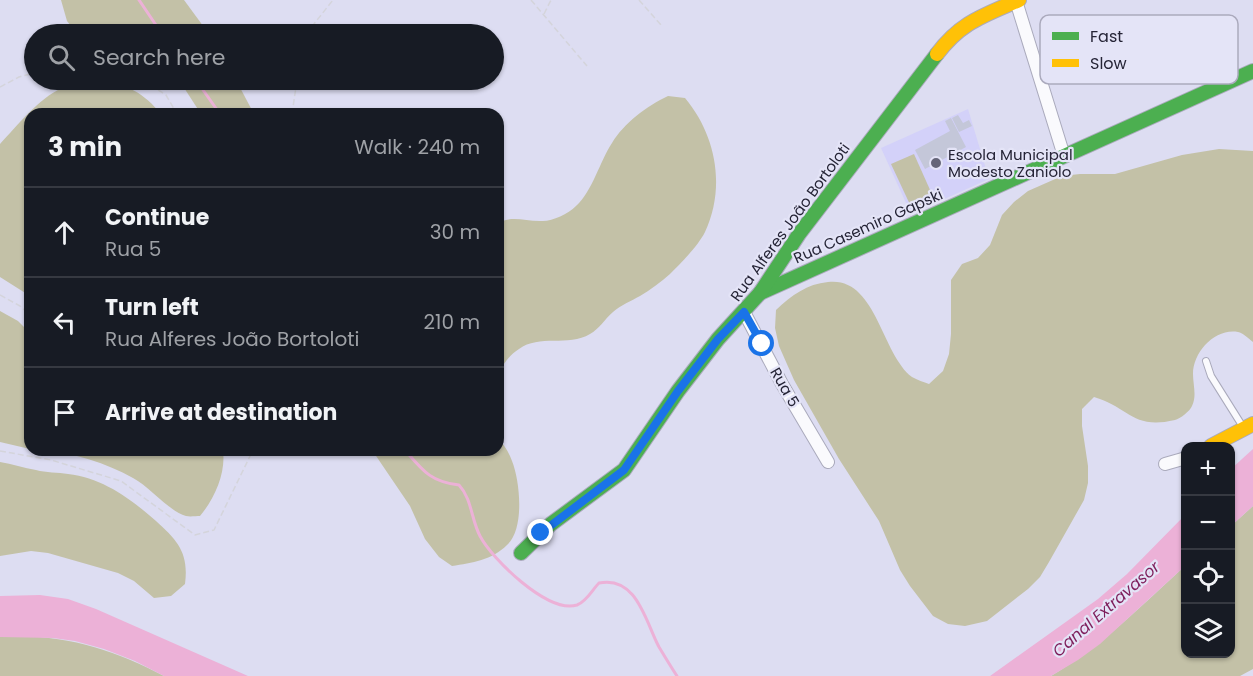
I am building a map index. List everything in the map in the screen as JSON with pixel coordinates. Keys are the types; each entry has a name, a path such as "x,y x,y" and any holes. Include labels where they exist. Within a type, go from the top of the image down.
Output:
{"street":[{"path":"1017,0 1040,76"},
{"name":"Rua Alferes João Bortoloti","path":"521,553 551,524 624,470 684,382 759,293 799,234 950,37 966,24 1017,0"},
{"name":"Rua Casemiro Gapski","path":"1238,78 1253,71"},
{"path":"1042,84 1064,156"},
{"name":"Rua Casemiro Gapski","path":"759,293 1224,84"},
{"name":"Rua 5","path":"744,312 828,462"},
{"path":"1220,442 1249,427"},
{"path":"1165,464 1181,459"}],"lane":[{"path":"1206,361 1216,385 1249,427"}],"path":[{"path":"314,24 333,0"},
{"path":"531,0 587,66"},
{"path":"544,15 551,0"},
{"path":"639,0 661,25"},
{"path":"0,87 24,76"},
{"path":"157,90 166,96 173,108"},
{"path":"293,108 296,90"},
{"path":"0,295 24,310"},
{"path":"0,451 24,455"},
{"path":"28,456 51,460 121,480 195,535 214,530 250,456"}],"shaded area":[{"path":"61,0 184,0 202,24 69,24"},
{"path":"58,90 134,90 155,108 35,108"},
{"path":"185,90 241,90 251,108 197,108"},
{"path":"668,96 685,98 704,128 714,162 716,180 715,197 705,232 670,274 648,291 616,310 593,332 572,340 535,342 512,354 504,364 504,221 514,219 547,221 573,209 587,193 617,136 629,122"},
{"name":"Escola Municipal Modesto Zaniolo","path":"968,109 989,179 911,214 881,148"},
{"path":"24,118 24,292 0,277 0,144"},
{"path":"1219,149 1253,151 1253,342 1240,333 1229,332 1207,343 1194,366 1195,394 1192,406 1177,419 1161,422 1140,420 1094,397 1082,409 1088,466 1088,483 1084,500 1040,577 987,621 965,626 948,624 933,616 900,570 879,521 839,459 794,380 779,346 775,328 776,310 794,295 813,285 828,282 844,283 857,291 867,303 901,366 912,377 929,384 943,371 949,354 951,280 962,264 978,258 990,245 1002,215 1014,202 1028,191 1062,176 1115,174 1182,155"},
{"path":"914,154 935,201 913,211 891,164"},
{"path":"0,311 24,327 24,448 0,442"},
{"path":"504,445 506,448 517,480 519,517 513,538 495,554 474,562 452,566 439,557 425,539 410,506 376,456 504,456"},
{"path":"78,456 223,456 223,467 218,485 200,516 180,514 140,482 101,463"},
{"path":"0,462 40,471 81,476 116,491 156,521 176,542 185,564 185,584 171,596 154,598 134,581 118,573 48,553 31,551 0,556"},
{"path":"1253,506 1253,669 1240,676 1051,676 1087,652 1181,570 1181,658 1235,658 1235,522"},
{"path":"0,637 43,637 85,644 145,666 164,676 0,676"}],"water":[{"path":"1253,449 1253,506 1235,522 1235,496 1235,465"},
{"name":"Canal Extravasor","path":"1181,519 1181,570 1100,644 1051,676 990,676 1098,599 1127,574"},
{"path":"40,595 68,599 96,609 248,676 164,676 135,661 75,641 53,638 0,637 0,596"}],"building":[{"path":"958,115 963,123 969,120 972,126 959,132 952,118"},
{"path":"951,118 966,147 925,169 915,150 950,131 945,121"}],"waterway":[{"path":"139,0 155,24"},
{"path":"203,90 216,108"},
{"path":"410,456 434,478 459,485 466,496 477,530 486,546 508,570 537,593 565,606 581,603 599,583 612,582 623,586 638,603 659,647 677,676"}],"traffic: fast":[{"path":"521,553 551,524 624,470 678,391 718,339 760,293 799,234 937,54"},
{"path":"1238,78 1253,71"},
{"path":"760,293 1224,84"}],"traffic: slow":[{"path":"937,54 955,34 973,21 1019,0"},
{"path":"1219,442 1253,424"}],"place":[{"name":"Escola Municipal Modesto Zaniolo","path":"936,163"}],"route":[{"path":"541,533 624,470 678,391 718,339 744,312 762,344"}]}
